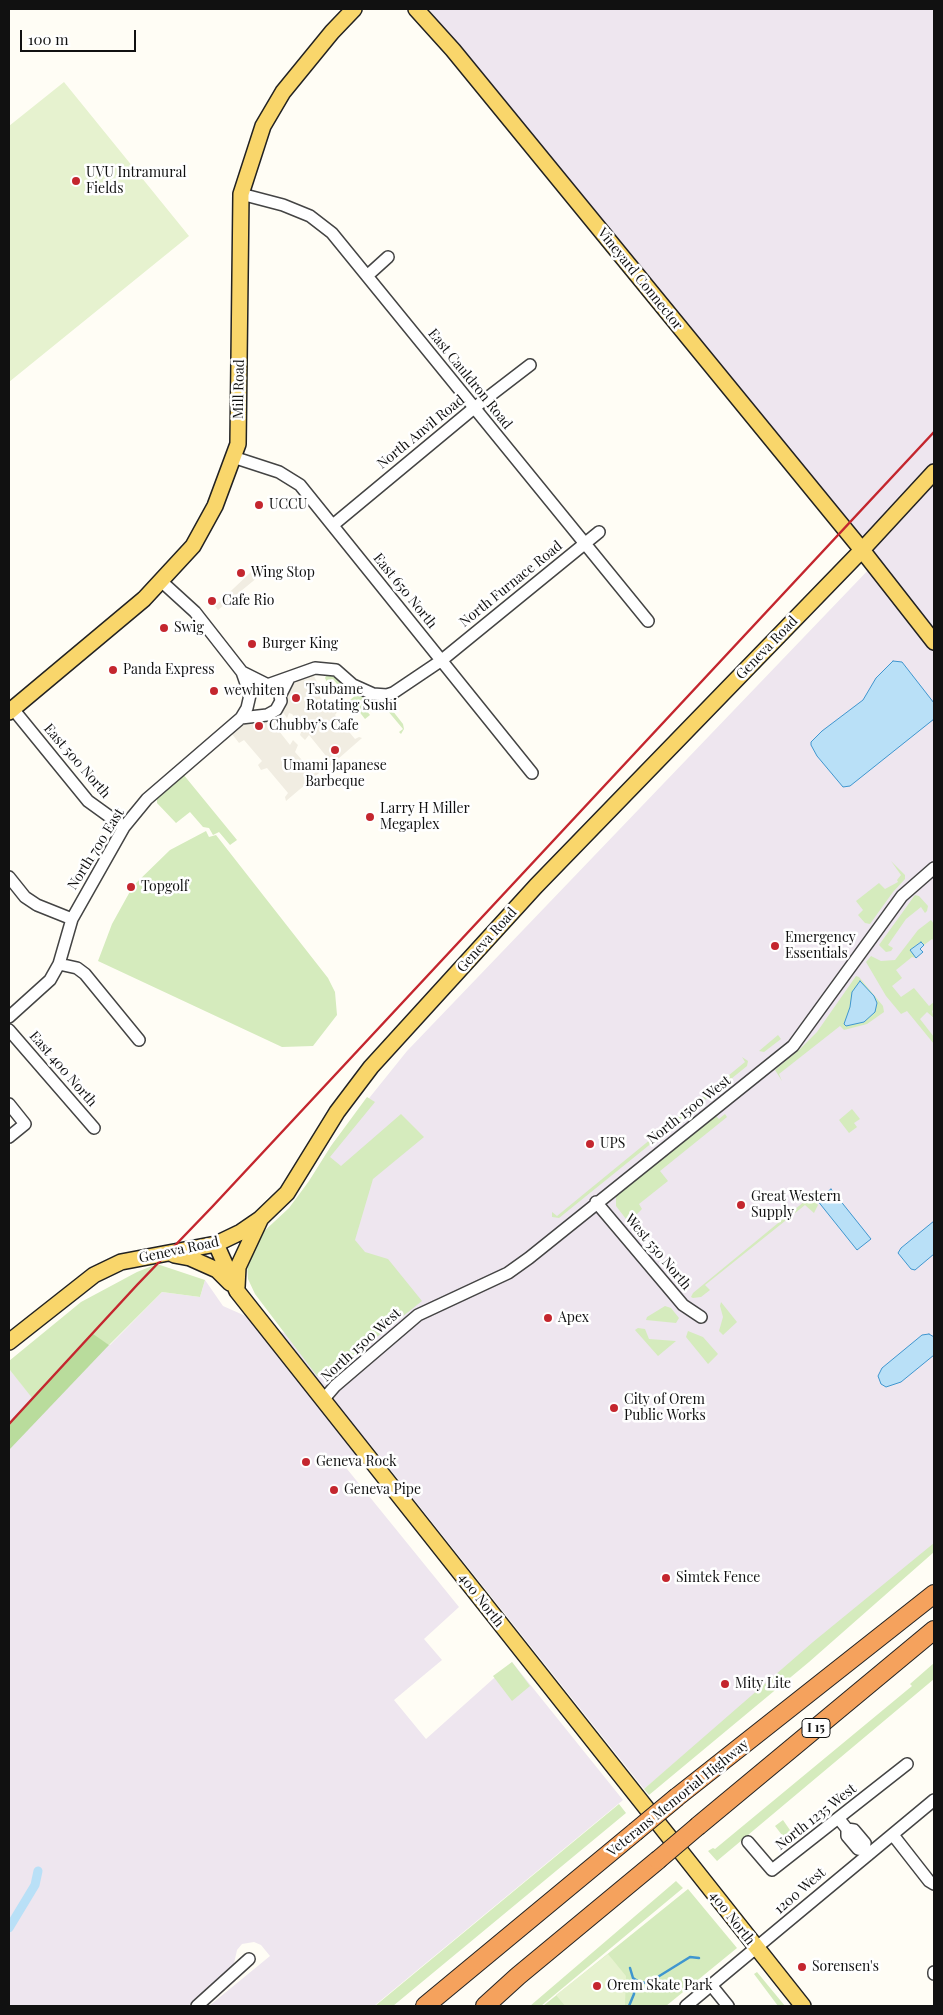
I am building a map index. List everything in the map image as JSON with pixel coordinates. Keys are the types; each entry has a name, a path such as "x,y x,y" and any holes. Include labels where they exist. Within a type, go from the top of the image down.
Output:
{"highway":[{"name":"Veterans Memorial Highway","path":"425,2006 677,1797 930,1596"},
{"name":"I 15","path":"485,2006 518,1976 934,1630"}],"main road":[{"name":"Mill Road","path":"11,711 144,599 193,546 215,506 238,444 241,194 263,126 283,92 332,32 354,9"},
{"name":"Vineyard Connector","path":"416,9 459,58 862,550 934,642"},
{"name":"Geneva Road","path":"9,1342 94,1274 122,1262 216,1244 241,1232 260,1219 287,1193 338,1112 371,1067 536,886 862,550 934,472"},
{"path":"237,1291 238,1267 260,1219"},
{"name":"400 North","path":"216,1244 237,1291 803,2006"},
{"path":"168,1254 190,1258 217,1270 237,1291"}],"street":[{"name":"East Cauldron Road","path":"241,194 282,205 310,216 332,233 648,621"},
{"path":"367,276 388,257"},
{"name":"North Anvil Road","path":"333,524 474,408 530,365"},
{"name":"East 650 North","path":"233,457 279,472 300,485 532,773"},
{"name":"North Furnace Road","path":"442,660 599,532"},
{"path":"161,581 195,612 242,672 251,705 257,712 266,715"},
{"path":"241,718 255,687 289,678 315,668 336,670 359,689 373,694 387,695 402,688 442,660"},
{"path":"241,718 266,715 276,710 281,701 278,691 242,672"},
{"path":"280,696 289,678"},
{"name":"East 500 North","path":"11,711 88,801 124,827"},
{"name":"North 700 East","path":"9,1017 50,980 60,964 72,919 124,827 147,799 241,718"},
{"name":"North 1500 West","path":"323,1400 335,1386 418,1315 508,1273 529,1258 596,1202 794,1046 902,896 934,868"},
{"path":"9,877 25,897 37,905 72,919"},
{"path":"60,964 77,968 85,974 139,1040"},
{"name":"East 400 North","path":"9,1030 94,1128"},
{"path":"9,1104 25,1124 9,1137"},
{"name":"West 550 North","path":"596,1202 683,1305 701,1317"},
{"name":"North 1235 West","path":"748,1842 772,1870 839,1819 906,1764"},
{"name":"1200 West","path":"686,2006 756,1949 866,1852 893,1835 934,1800"},
{"path":"839,1819 846,1829 854,1830 864,1844 866,1852"},
{"path":"893,1835 929,1882 934,1884"},
{"path":"197,2006 249,1959"},
{"path":"711,1985 728,2006"}],"shaded area":[{"path":"429,9 934,9 934,1549 644,1789 370,1444 343,1464 459,1607 424,1639 442,1660 394,1700 426,1739 512,1662 623,1800 374,2006 209,2006 270,1956 261,1945 254,1942 242,1944 237,1950 233,1968 188,2006 9,2006 9,1369 33,1398 93,1334 110,1345 162,1292 200,1297 205,1280 223,1306 309,1344 298,1199 333,1143 407,1051 873,565"},
{"path":"252,571 258,577 218,610 215,606"},
{"path":"313,674 319,686 315,690 330,710 336,706 339,710 335,715 355,739 362,738 330,766 325,764 326,756 309,735 305,740 300,735 303,727 292,714 289,713 287,718 282,711 291,686 301,678"},
{"path":"273,718 277,720 275,726 290,745 293,740 298,745 295,752 314,774 317,769 319,773 286,801 285,797 288,793 267,768 261,770 258,765 262,761 244,740 239,743 232,734 245,723"}],"green space":[{"name":"UVU Intramural Fields","path":"64,82 189,236 9,382 9,126"},
{"path":"327,674 337,677 352,691 346,695 333,679 327,682 325,678"},
{"path":"357,694 366,698 385,701 403,724 404,729 401,734 399,732 403,729 382,704 377,708 372,702 366,707 370,715 365,719 350,700"},
{"path":"183,774 237,840 230,845 219,832 213,835 209,828 203,827 190,812 176,823 157,803 157,799"},
{"name":"Topgolf","path":"206,831 209,837 216,835 328,978 335,992 337,1015 313,1046 282,1047 98,961 112,924 133,886 170,850"},
{"path":"891,861 905,875 905,879 870,924 865,923 858,915 863,910 856,901 879,883 885,889 898,882 897,880 901,875"},
{"path":"915,895 919,896 928,906 927,911 925,913 921,907 906,919 888,945 893,948 891,951 886,952 879,945"},
{"path":"931,920 934,924 934,941 932,939 924,945 920,942 910,950 916,958 912,957 896,970 902,978 892,986 901,997 914,988 929,1006 934,1002 934,1009 932,1011 934,1018 927,1012 920,1019 934,1037 934,1044 907,1011 901,1014 886,996 866,962 871,956 881,961 895,960 918,930"},
{"path":"856,976 859,977 883,1006 884,1012 867,1024 844,1030 840,1026 779,1074 782,1081 775,1070 817,1032"},
{"path":"778,1035 781,1039 764,1052 759,1051"},
{"path":"742,1057 748,1061 747,1066 559,1218 552,1217 552,1212 557,1216 745,1062"},
{"path":"367,1097 375,1102 330,1157 341,1166 401,1114 424,1137 373,1179 355,1240 365,1252 388,1259 422,1301 328,1376 321,1377 317,1376 255,1294 248,1279 247,1264 260,1235 289,1208"},
{"path":"852,1109 860,1119 854,1123 857,1127 849,1133 839,1120"},
{"path":"725,1114 727,1117 660,1171 668,1181 639,1204 642,1209 636,1215 632,1213 626,1219 616,1206 616,1196 716,1116 719,1119"},
{"path":"811,1196 818,1205 814,1213 805,1205 705,1285 710,1290 701,1297 691,1297 693,1293"},
{"path":"157,1264 205,1280 200,1297 162,1292 109,1345 92,1335 33,1399 9,1369 9,1361 81,1302 137,1272"},
{"path":"721,1302 737,1322 723,1335 719,1331 723,1317 720,1306"},
{"path":"665,1306 671,1308 679,1318 676,1323 646,1320 647,1317"},
{"path":"638,1328 645,1329 649,1339 676,1341 658,1356 635,1330"},
{"path":"688,1331 703,1337 718,1354 708,1364 686,1337"},
{"path":"93,1334 109,1345 9,1450 9,1424"},
{"path":"934,1543 934,1552 809,1662 649,1795 644,1789 813,1642"},
{"path":"512,1662 530,1686 512,1701 493,1676"},
{"path":"934,1663 934,1679 717,1861 708,1851 713,1848 715,1849 912,1686 910,1684"},
{"path":"619,1804 626,1813 393,2006 375,2006"},
{"path":"783,1820 792,1833 785,1839 775,1826"},
{"path":"676,1881 683,1888 541,2006 530,2006"},
{"path":"688,1889 737,1948 666,2006 543,2006"},
{"name":"Orem Skate Park","path":"608,1954 626,1976 625,2005 565,2006 556,1995"},
{"path":"757,1972 785,2006 778,2006 754,1974"}],"water":[{"path":"893,661 902,662 934,703 934,719 850,786 843,787 817,756 811,742 822,731 863,700 876,678"},
{"path":"921,942 924,945 920,949 923,952 916,958 910,950"},
{"path":"860,981 874,996 877,1003 875,1012 864,1022 846,1026 844,1024 850,1007 852,992"},
{"path":"831,1189 871,1239 857,1250 817,1200"},
{"path":"934,1221 934,1254 915,1270 911,1269 898,1253 901,1248"},
{"path":"929,1334 934,1337 934,1355 901,1382 886,1387 881,1384 878,1376 882,1368 922,1335"}],"waterway":[{"path":"9,1928 35,1885 38,1871"},
{"path":"630,1968 633,1978 639,1982 648,1983 690,1957 699,1958"},
{"path":"629,2006 634,1994 634,1979"}],"railway":[{"path":"9,1424 934,432"}],"place":[{"name":"UVU Intramural Fields","path":"76,181"},
{"name":"UCCU","path":"259,505"},
{"name":"Wing Stop","path":"241,573"},
{"name":"Cafe Rio","path":"212,601"},
{"name":"Swig","path":"164,628"},
{"name":"Burger King","path":"252,644"},
{"name":"Panda Express","path":"113,670"},
{"name":"wewhiten","path":"214,691"},
{"name":"Tsubame Rotating Sushi","path":"296,698"},
{"name":"Chubby’s Cafe","path":"259,726"},
{"name":"Umami Japanese Barbeque","path":"335,750"},
{"name":"Larry H Miller Megaplex","path":"370,817"},
{"name":"Topgolf","path":"131,887"},
{"name":"Emergency Essentials","path":"775,946"},
{"name":"UPS","path":"590,1144"},
{"name":"Great Western Supply","path":"741,1205"},
{"name":"Apex","path":"548,1318"},
{"name":"City of Orem Public Works","path":"614,1408"},
{"name":"Geneva Rock","path":"306,1462"},
{"name":"Geneva Pipe","path":"334,1490"},
{"name":"Simtek Fence","path":"666,1578"},
{"name":"Mity Lite","path":"725,1684"},
{"name":"Sorensen's","path":"802,1967"},
{"name":"Orem Skate Park","path":"597,1986"}]}
